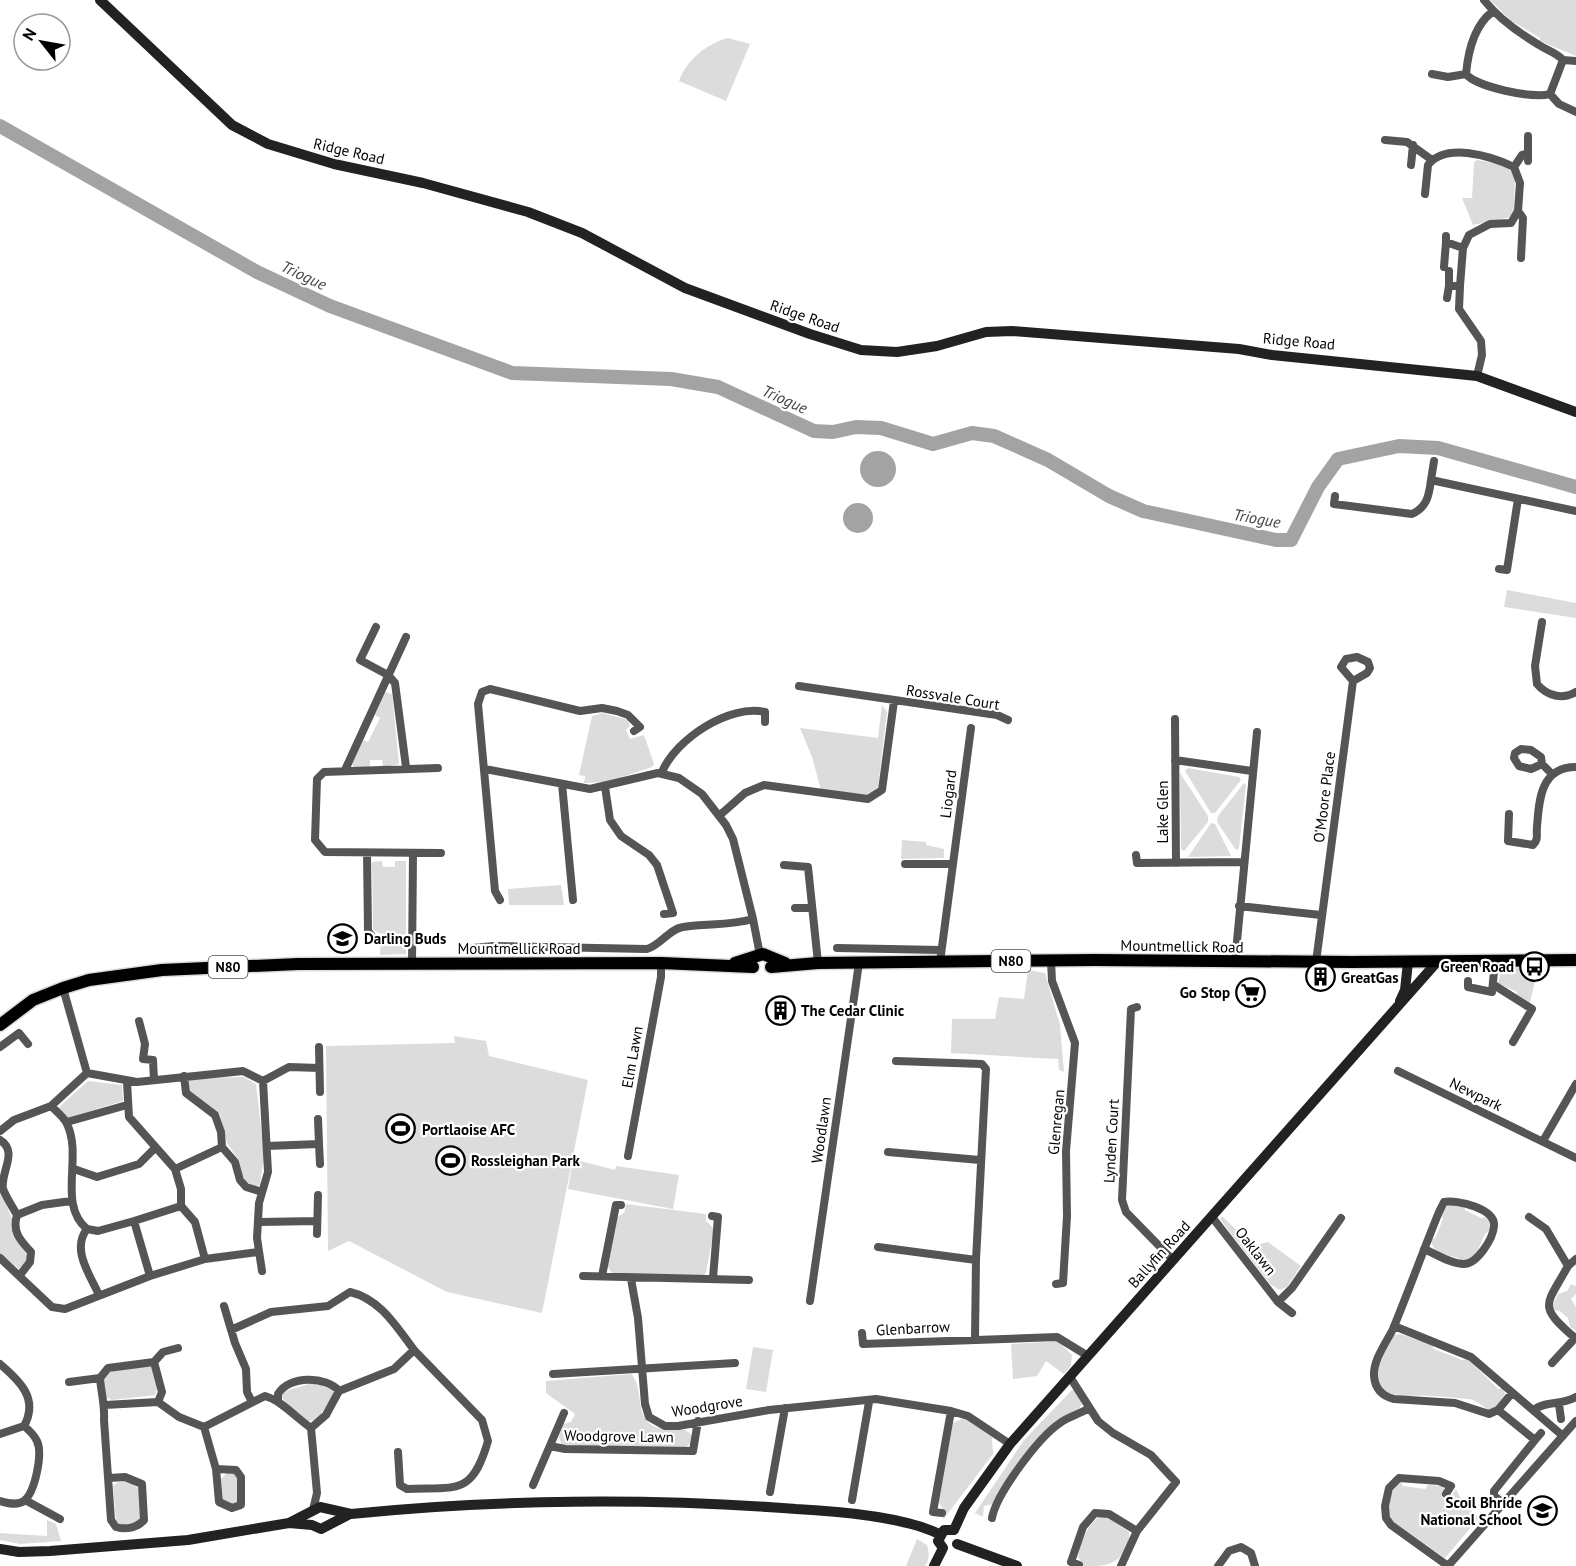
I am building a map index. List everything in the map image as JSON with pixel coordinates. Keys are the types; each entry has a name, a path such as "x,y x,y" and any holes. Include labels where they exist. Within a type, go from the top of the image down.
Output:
{"main road":[{"name":"Mountmellick Road","path":"0,1025 33,1000 63,987 89,980 162,970 298,964 728,964 761,961 787,964 859,963 941,956 1051,961 1576,960"}],"street":[{"name":"Ridge Road","path":"100,0 220,115 246,135 302,156 423,183 528,212 582,233 685,288 810,334 861,350 897,352 919,349 986,332 1012,331 1239,349 1272,355 1478,376 1576,412"},
{"path":"1484,0 1492,12 1563,60 1576,61"},
{"path":"1466,74 1474,36 1481,22 1492,12"},
{"path":"1550,94 1563,60"},
{"path":"1432,74 1448,77 1466,74 1476,82 1528,96 1550,94"},
{"path":"1550,94 1559,104 1576,112"},
{"path":"1514,167 1522,155 1528,157 1527,136"},
{"path":"1385,140 1407,142 1432,159"},
{"path":"1411,165 1413,145"},
{"path":"1424,194 1428,165 1432,159 1447,152 1467,154 1514,167"},
{"path":"1478,376 1482,355 1481,341 1459,309 1463,248 1469,235 1478,228 1511,223 1518,211 1520,183 1514,167"},
{"path":"1518,211 1522,218 1521,258"},
{"path":"1447,298 1449,286 1446,269 1446,239 1463,248"},
{"path":"1449,286 1460,286"},
{"path":"1335,496 1334,504 1412,514 1423,509 1430,494 1434,461"},
{"path":"1431,480 1576,511"},
{"path":"1498,569 1506,570 1518,498"},
{"path":"1542,622 1535,666 1537,684 1551,694 1567,696 1576,693"},
{"path":"376,627 360,660 388,675 395,683 406,767"},
{"path":"345,770 406,637"},
{"name":"O'Moore Place","path":"1316,962 1353,681"},
{"name":"Rossvale Court","path":"799,686 997,715 1008,720"},
{"path":"500,900 495,891 479,697 486,690 580,711 602,708 618,711 638,722 640,728 634,731"},
{"name":"Rossvale Court","path":"720,815 745,793 764,785 868,799 877,796 882,790 894,701"},
{"path":"662,772 670,758 688,740 704,728 736,712 753,709 765,712 765,722"},
{"name":"Lake Glen","path":"1175,719 1176,863"},
{"name":"Liogard","path":"941,956 970,728"},
{"path":"1235,962 1257,732"},
{"name":"Lake Glen","path":"1175,760 1252,771"},
{"path":"1542,764 1551,773"},
{"path":"438,768 406,767 324,772 319,775 315,840 325,852 441,853"},
{"path":"1509,814 1508,841 1524,845 1535,844 1544,786 1551,773 1560,768 1576,767"},
{"path":"485,769 591,789 662,772 679,778 702,794 720,815 733,839 761,961"},
{"path":"562,784 573,900"},
{"path":"604,787 610,820 621,836 649,855 660,872 674,912 664,914"},
{"path":"367,853 368,931 374,939 385,939"},
{"path":"412,963 413,853"},
{"name":"Lake Glen","path":"1136,855 1137,863 1243,862"},
{"path":"905,864 953,864"},
{"path":"784,865 808,867 818,963"},
{"path":"1239,906 1321,915"},
{"path":"795,908 812,908"},
{"path":"473,948 494,946 647,949 681,927 719,926 753,919"},
{"path":"837,948 941,956"},
{"name":"Glenregan","path":"1051,961 1052,981 1075,1043 1065,1172 1068,1216 1063,1283 1056,1284"},
{"path":"1468,981 1468,987 1492,992 1495,961"},
{"name":"Ballyfin Road","path":"1398,1006 1405,990 1408,962"},
{"name":"Ballyfin Road","path":"954,1530 964,1508 1010,1444 1437,962"},
{"name":"Elm Lawn","path":"628,1156 661,977 661,963"},
{"name":"Woodlawn","path":"810,1301 859,963"},
{"path":"1494,986 1532,1009 1513,1042"},
{"path":"63,987 87,1073"},
{"name":"Lynden Court","path":"1137,1007 1131,1009 1122,1200 1126,1212 1173,1260"},
{"path":"139,1021 145,1044 143,1059 153,1060 154,1080"},
{"path":"0,1047 19,1033 28,1044"},
{"path":"319,1047 320,1092"},
{"path":"895,1062 982,1064 986,1070 980,1160 975,1338"},
{"path":"263,1081 289,1067 319,1068"},
{"path":"87,1073 128,1082 243,1071 263,1081"},
{"name":"Newpark","path":"1398,1071 1576,1158"},
{"path":"0,1131 14,1120 51,1106 87,1073"},
{"path":"184,1076 186,1093 215,1115 221,1132 222,1147 235,1162 240,1180 246,1187 262,1192"},
{"path":"262,1271 258,1252 259,1203 268,1172 263,1081"},
{"path":"128,1082 129,1117 175,1169 181,1189 181,1206 195,1222 205,1259"},
{"path":"1543,1141 1576,1084"},
{"path":"67,1122 127,1105"},
{"path":"51,1106 67,1122 72,1141 74,1169 71,1201 81,1224 87,1229 98,1231 181,1206"},
{"path":"318,1119 320,1164"},
{"path":"0,1140 8,1147 9,1156 2,1187 16,1215 14,1225 17,1236 31,1252 30,1263 20,1275"},
{"path":"267,1146 319,1144"},
{"path":"175,1169 222,1147"},
{"path":"74,1169 97,1177 139,1164 155,1148"},
{"path":"888,1151 980,1160"},
{"path":"317,1234 318,1195"},
{"path":"16,1215 42,1205 71,1201"},
{"path":"1424,1249 1461,1264 1473,1262 1479,1258 1493,1230 1494,1222 1488,1214 1463,1201 1444,1202 1424,1249 1394,1326 1375,1369 1375,1382 1381,1393 1394,1399 1460,1404 1486,1414 1498,1410 1512,1393"},
{"path":"603,1276 616,1205 621,1205"},
{"path":"712,1216 718,1217 713,1278"},
{"name":"Oaklawn","path":"1212,1217 1278,1302 1292,1313"},
{"path":"1529,1217 1546,1228 1568,1266"},
{"name":"Oaklawn","path":"1278,1302 1292,1288 1340,1218"},
{"path":"134,1221 150,1276"},
{"path":"260,1222 317,1221"},
{"path":"87,1229 80,1244 81,1253 99,1295"},
{"path":"878,1246 976,1260"},
{"path":"0,1258 52,1307 58,1309 74,1307 150,1276 205,1259 258,1252"},
{"path":"1552,1363 1576,1337 1555,1320 1548,1310 1550,1298 1568,1266 1576,1259"},
{"path":"583,1276 631,1279 749,1280"},
{"name":"Woodgrove","path":"631,1279 638,1318 641,1368 649,1417 665,1426 785,1408 876,1400 951,1411 968,1416 1010,1444"},
{"path":"231,1330 271,1312 328,1306 350,1292 365,1298 385,1312 414,1350 482,1420 488,1440 470,1479 459,1487 407,1488 400,1485 398,1452"},
{"path":"224,1306 246,1369 247,1392 252,1402"},
{"path":"1394,1326 1471,1357 1563,1436"},
{"name":"Glenbarrow","path":"862,1333 862,1344 975,1338 1057,1337 1088,1356"},
{"path":"109,1478 126,1477 141,1484 144,1520 141,1524 133,1528 116,1527 111,1520 105,1405 100,1394 100,1378 108,1368 154,1362 163,1352 178,1348"},
{"path":"311,1428 326,1414 339,1391 394,1369 414,1350"},
{"path":"154,1362 162,1392 159,1402"},
{"path":"553,1374 735,1363"},
{"path":"0,1364 16,1378 28,1397 31,1406 24,1426"},
{"path":"1070,1377 1089,1408 1105,1428 1151,1455 1176,1482 1137,1532 1121,1566"},
{"path":"69,1382 100,1378"},
{"path":"278,1400 278,1394 286,1386 310,1380 328,1382 339,1391"},
{"path":"105,1405 159,1402 189,1423 204,1427 265,1396 278,1400 289,1412 311,1428 316,1493 322,1513 321,1529 312,1525 289,1523"},
{"path":"1533,1410 1548,1402 1559,1404 1576,1397"},
{"path":"852,1500 869,1402"},
{"path":"1559,1404 1561,1419"},
{"path":"770,1492 785,1408"},
{"path":"991,1513 1018,1472 1046,1436 1060,1423 1089,1408"},
{"path":"1498,1410 1534,1440"},
{"path":"942,1513 933,1512 951,1411"},
{"name":"Woodgrove Lawn","path":"533,1485 564,1413"},
{"name":"Woodgrove Lawn","path":"550,1446 564,1449 693,1451 698,1421"},
{"path":"1446,1494 1451,1486 1439,1481 1399,1478 1389,1488 1384,1513 1391,1525 1448,1566 1576,1421"},
{"path":"0,1434 24,1426"},
{"path":"24,1426 37,1441 40,1453 32,1485 25,1500"},
{"path":"204,1427 216,1469 219,1502 232,1508 241,1505 241,1477 236,1470 216,1469"},
{"path":"1502,1503 1494,1496 1494,1491 1541,1433"},
{"path":"0,1501 11,1504 25,1500 60,1519"},
{"path":"0,1549 50,1551 176,1541 289,1523 322,1513 351,1514 556,1502 762,1506 843,1512 922,1528 939,1534"},
{"path":"312,1525 322,1513"},
{"path":"1079,1565 1071,1562 1083,1527 1095,1513 1109,1514 1137,1532"},
{"path":"944,1530 954,1530 958,1535 957,1544 951,1549 943,1548 938,1540 939,1534 944,1530"},
{"path":"957,1544 1017,1566"},
{"path":"1218,1566 1229,1551 1241,1547 1251,1553 1255,1566"},
{"path":"934,1566 943,1548"}],"shaded area":[{"path":"1490,0 1576,0 1576,56 1540,41 1540,38 1510,20"},
{"path":"728,38 750,44 726,101 679,81 692,59 706,48"},
{"path":"1477,160 1502,164 1515,174 1514,211 1511,217 1473,225 1462,198 1472,198 1474,162"},
{"path":"878,451 891,456 896,469 891,482 878,487 865,482 860,469 865,456"},
{"path":"858,503 868,508 873,518 868,528 858,533 848,528 843,518 848,508"},
{"path":"1507,590 1576,603 1576,618 1504,607"},
{"path":"385,692 392,694 399,764 383,767 382,760 370,760 370,767 354,767 352,764 363,740 368,742 380,718 375,715"},
{"path":"882,705 887,712 878,787 867,796 821,790 812,757 800,728 878,738"},
{"path":"603,713 628,720 630,726 626,730 630,739 644,735 654,764 652,767 607,782 584,783 585,776 579,775 592,716"},
{"path":"1188,768 1239,777 1241,780 1215,813 1211,813 1185,771"},
{"path":"1180,773 1208,816 1208,822 1184,851 1181,849"},
{"path":"1244,783 1246,785 1239,848 1236,850 1217,822 1218,816"},
{"path":"1211,823 1215,824 1231,856 1188,857"},
{"path":"902,840 926,842 926,845 944,849 944,858 901,859"},
{"path":"382,861 383,867 395,867 395,861 406,861 406,954 380,955 381,934 373,930 372,862"},
{"path":"561,885 564,905 509,905 508,889"},
{"path":"1539,966 1529,1006 1516,998 1517,992 1498,983 1502,969"},
{"path":"1028,970 1045,973 1060,1025 1064,1072 1059,1070 1058,1059 951,1053 952,1019 995,1019 999,997 1024,999"},
{"name":"Rossleighan Park","path":"454,1036 486,1041 489,1056 588,1080 542,1313 447,1292 349,1241 328,1251 326,1046 455,1043"},
{"path":"244,1077 256,1084 264,1154 260,1185 252,1187 246,1184 238,1159 227,1143 220,1114 189,1093 187,1082 191,1078"},
{"path":"88,1081 122,1085 123,1101 68,1118 59,1107"},
{"path":"573,1159 615,1170 616,1166 679,1175 673,1209 568,1189"},
{"path":"0,1189 28,1259 19,1269 0,1254"},
{"path":"626,1204 706,1214 706,1221 714,1229 706,1273 703,1275 613,1275 607,1266 616,1218 624,1213"},
{"path":"1453,1204 1464,1206 1465,1210 1481,1218 1487,1217 1490,1221 1489,1231 1485,1234 1474,1258 1460,1261 1458,1258 1436,1252 1430,1240 1435,1238 1443,1219 1441,1214 1444,1208"},
{"path":"1222,1216 1253,1246 1268,1242 1301,1266 1287,1287 1280,1290 1270,1284 1220,1219"},
{"path":"1571,1284 1576,1286 1576,1294 1571,1299 1576,1307 1576,1331 1570,1327 1568,1318 1560,1311 1553,1310 1558,1294 1567,1291"},
{"path":"1400,1334 1432,1345 1434,1349 1462,1360 1468,1359 1498,1389 1503,1388 1505,1394 1496,1407 1488,1410 1470,1399 1407,1397 1385,1392 1378,1378 1379,1364 1394,1335"},
{"path":"1058,1341 1072,1355 1071,1366 1064,1374 1046,1361 1037,1376 1013,1379 1011,1344"},
{"path":"753,1347 773,1350 766,1392 746,1389"},
{"path":"145,1365 152,1367 157,1389 155,1395 112,1400 106,1397 104,1379 109,1372"},
{"path":"631,1374 637,1386 642,1412 649,1423 660,1428 682,1429 692,1436 692,1442 686,1447 562,1446 559,1437 563,1424 571,1422 575,1414 546,1393 546,1381"},
{"path":"309,1384 321,1385 333,1390 334,1394 318,1419 306,1422 284,1401 282,1396 285,1391"},
{"path":"1072,1390 1076,1391 1082,1404 1077,1411 1062,1418 994,1504 984,1506 983,1517 975,1513 1024,1440"},
{"path":"964,1418 992,1437 993,1454 943,1520 943,1509 938,1501 953,1423"},
{"path":"227,1473 233,1473 237,1477 237,1503 228,1505 223,1500 221,1479"},
{"path":"128,1481 139,1489 141,1519 136,1523 121,1525 116,1520 113,1486 118,1482"},
{"path":"1401,1482 1403,1486 1425,1489 1428,1485 1442,1486 1445,1490 1442,1498 1448,1502 1456,1489 1463,1503 1479,1518 1445,1558 1391,1520 1388,1507 1394,1486"},
{"path":"1100,1516 1106,1516 1129,1532 1128,1543 1125,1550 1113,1562 1084,1566 1078,1557 1081,1545 1088,1529"},
{"path":"47,1520 56,1524 61,1541 20,1544 0,1540 0,1533 47,1536"},
{"path":"917,1539 927,1545 928,1561 925,1566 906,1566"}],"waterway":[{"name":"Triogue","path":"0,126 257,272 330,306 512,373 671,379 718,387 814,431 833,432 856,427 881,428 933,444 972,433 994,436 1048,460 1109,496 1143,511 1276,540 1291,540 1318,487 1338,459 1399,446 1438,448 1576,487"}],"place":[{"name":"Darling Buds","path":"343,938"},
{"name":"Green Road","path":"1535,966"},
{"name":"GreatGas","path":"1320,977"},
{"name":"Go Stop","path":"1251,992"},
{"name":"The Cedar Clinic","path":"780,1010"},
{"name":"Portlaoise AFC","path":"401,1129"},
{"name":"Rossleighan Park","path":"450,1160"},
{"name":"Scoil Bhríde National School","path":"1543,1511"}]}
